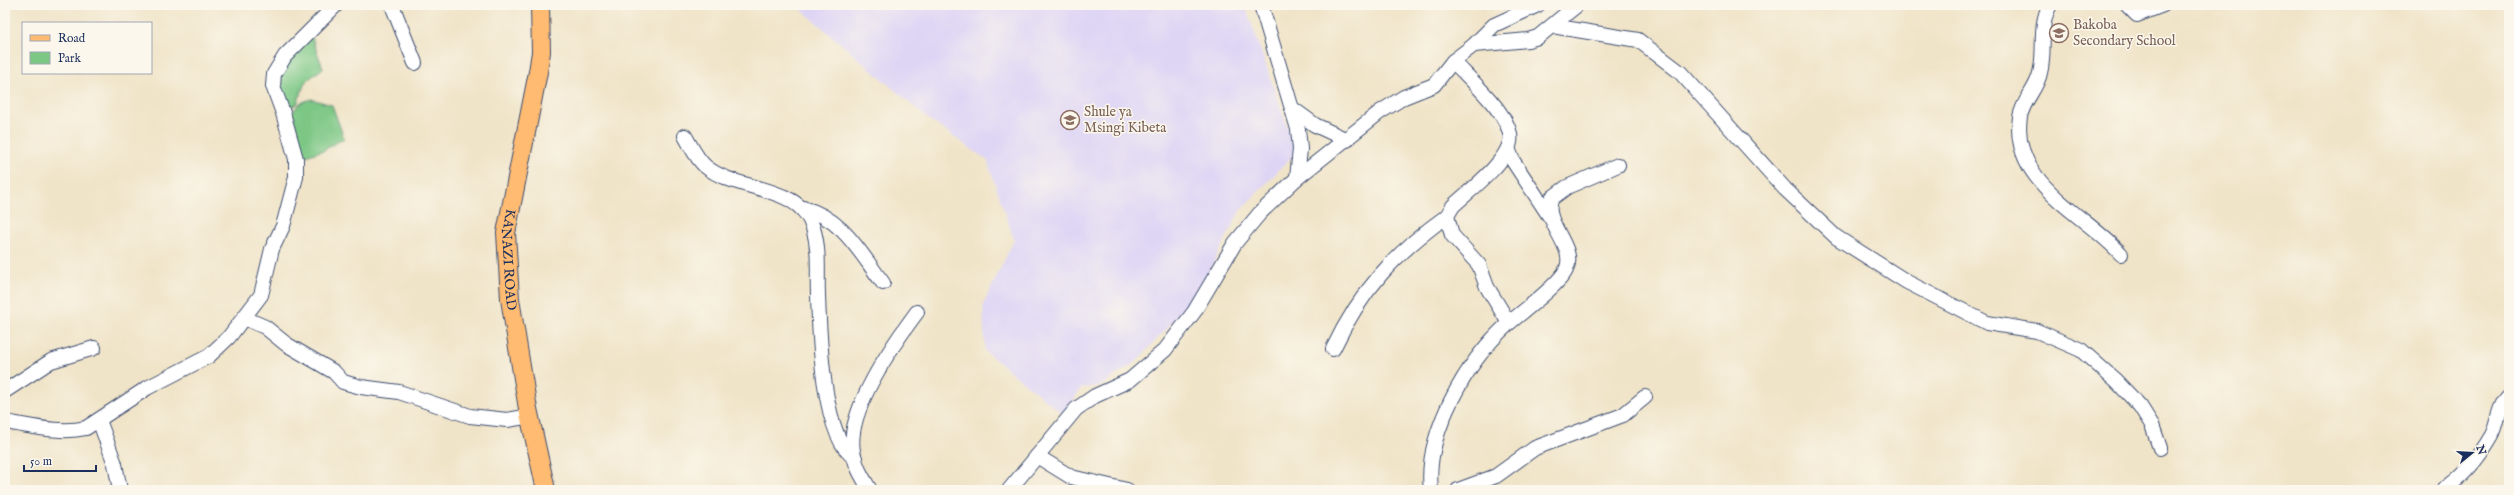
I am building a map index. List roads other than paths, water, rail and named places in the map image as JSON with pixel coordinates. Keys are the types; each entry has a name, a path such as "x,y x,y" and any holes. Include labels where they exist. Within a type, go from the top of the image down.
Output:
{"main road":[{"name":"KANAZI ROAD","path":"540,5 541,52 506,233 510,299 530,416 546,490"}],"street":[{"path":"5,422 74,431 99,420 147,388 209,356 229,337 243,320 261,295 272,248 283,226 296,177 296,159 273,86 274,74 285,56 336,5"},
{"path":"392,5 415,63"},
{"path":"1261,5 1293,109 1300,149 1297,178"},
{"path":"1013,489 1063,423 1083,403 1130,380 1165,350 1194,312 1247,227 1297,178 1392,104 1434,85 1453,61 1474,45 1494,25 1538,5"},
{"path":"1474,45 1528,40 1538,37 1577,5"},
{"path":"2050,5 2043,28 2041,72 2038,82 2024,104 2019,135 2030,168 2037,178 2056,197 2104,236 2121,254"},
{"path":"2127,5 2137,15 2163,5"},
{"path":"1552,26 1638,40 1680,72 1785,189 1836,237 1907,282 1987,324 2037,330 2081,350 2116,381 2140,406 2152,425 2160,448"},
{"path":"1333,349 1349,315 1371,283 1415,240 1447,216 1453,206 1485,175 1508,148 1511,133 1506,119 1453,61"},
{"path":"1293,109 1322,129 1347,140"},
{"path":"685,136 704,165 719,175 797,202 803,208 813,226 816,240 821,344 826,392 841,442 846,453 854,458"},
{"path":"1508,148 1513,161 1555,225"},
{"path":"1431,490 1430,460 1433,447 1457,390 1488,345 1509,324 1533,304 1566,270 1568,256 1555,225 1550,203 1557,192 1618,165"},
{"path":"803,208 819,212 846,232 883,283"},
{"path":"1447,216 1452,235 1479,265 1487,287 1509,324"},
{"path":"870,490 858,469 854,458 853,436 857,416 886,353 917,312"},
{"path":"243,320 249,320 266,327 286,344 334,372 343,382 361,387 399,392 475,417 507,420 530,416"},
{"path":"5,391 51,361 94,348"},
{"path":"2443,490 2461,478 2492,434 2499,412 2509,396"},
{"path":"1458,490 1496,476 1535,448 1618,418 1645,397"},
{"path":"99,420 115,464 120,490"},
{"path":"1037,456 1071,477 1127,490"}],"place":[{"name":"Bakoba Secondary School","path":"2059,33"},
{"name":"Shule ya Msingi Kibeta","path":"1070,120"}]}
